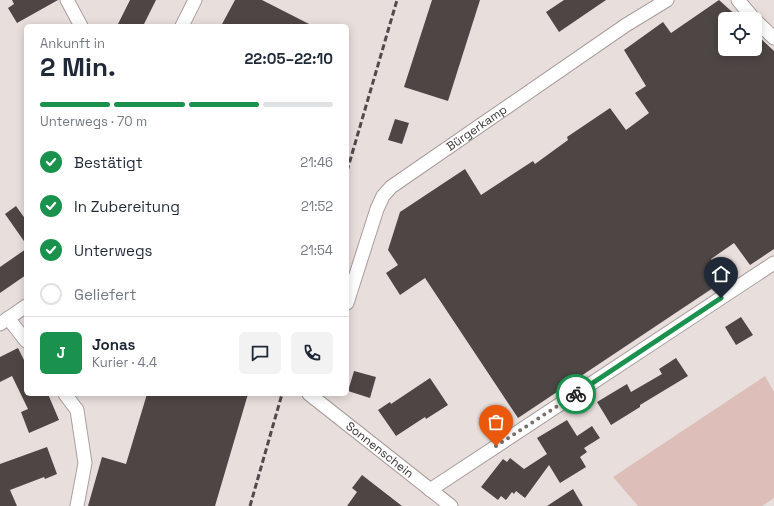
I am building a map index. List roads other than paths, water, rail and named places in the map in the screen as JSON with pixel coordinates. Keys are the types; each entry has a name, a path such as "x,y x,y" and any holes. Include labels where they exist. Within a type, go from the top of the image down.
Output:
{"street":[{"path":"67,0 80,24"},
{"path":"183,24 195,0"},
{"name":"Bürgerkamp","path":"349,297 377,209 383,196 391,187 626,25 667,0"},
{"path":"738,0 748,12"},
{"path":"762,27 774,38"},
{"path":"430,490 774,263"},
{"path":"24,307 4,321 24,339"},
{"path":"66,396 77,410 85,462 77,506"},
{"name":"Sonnenschein","path":"312,396 451,506"}],"railway":[{"path":"349,164 397,0"},
{"path":"250,506 281,396"}]}
